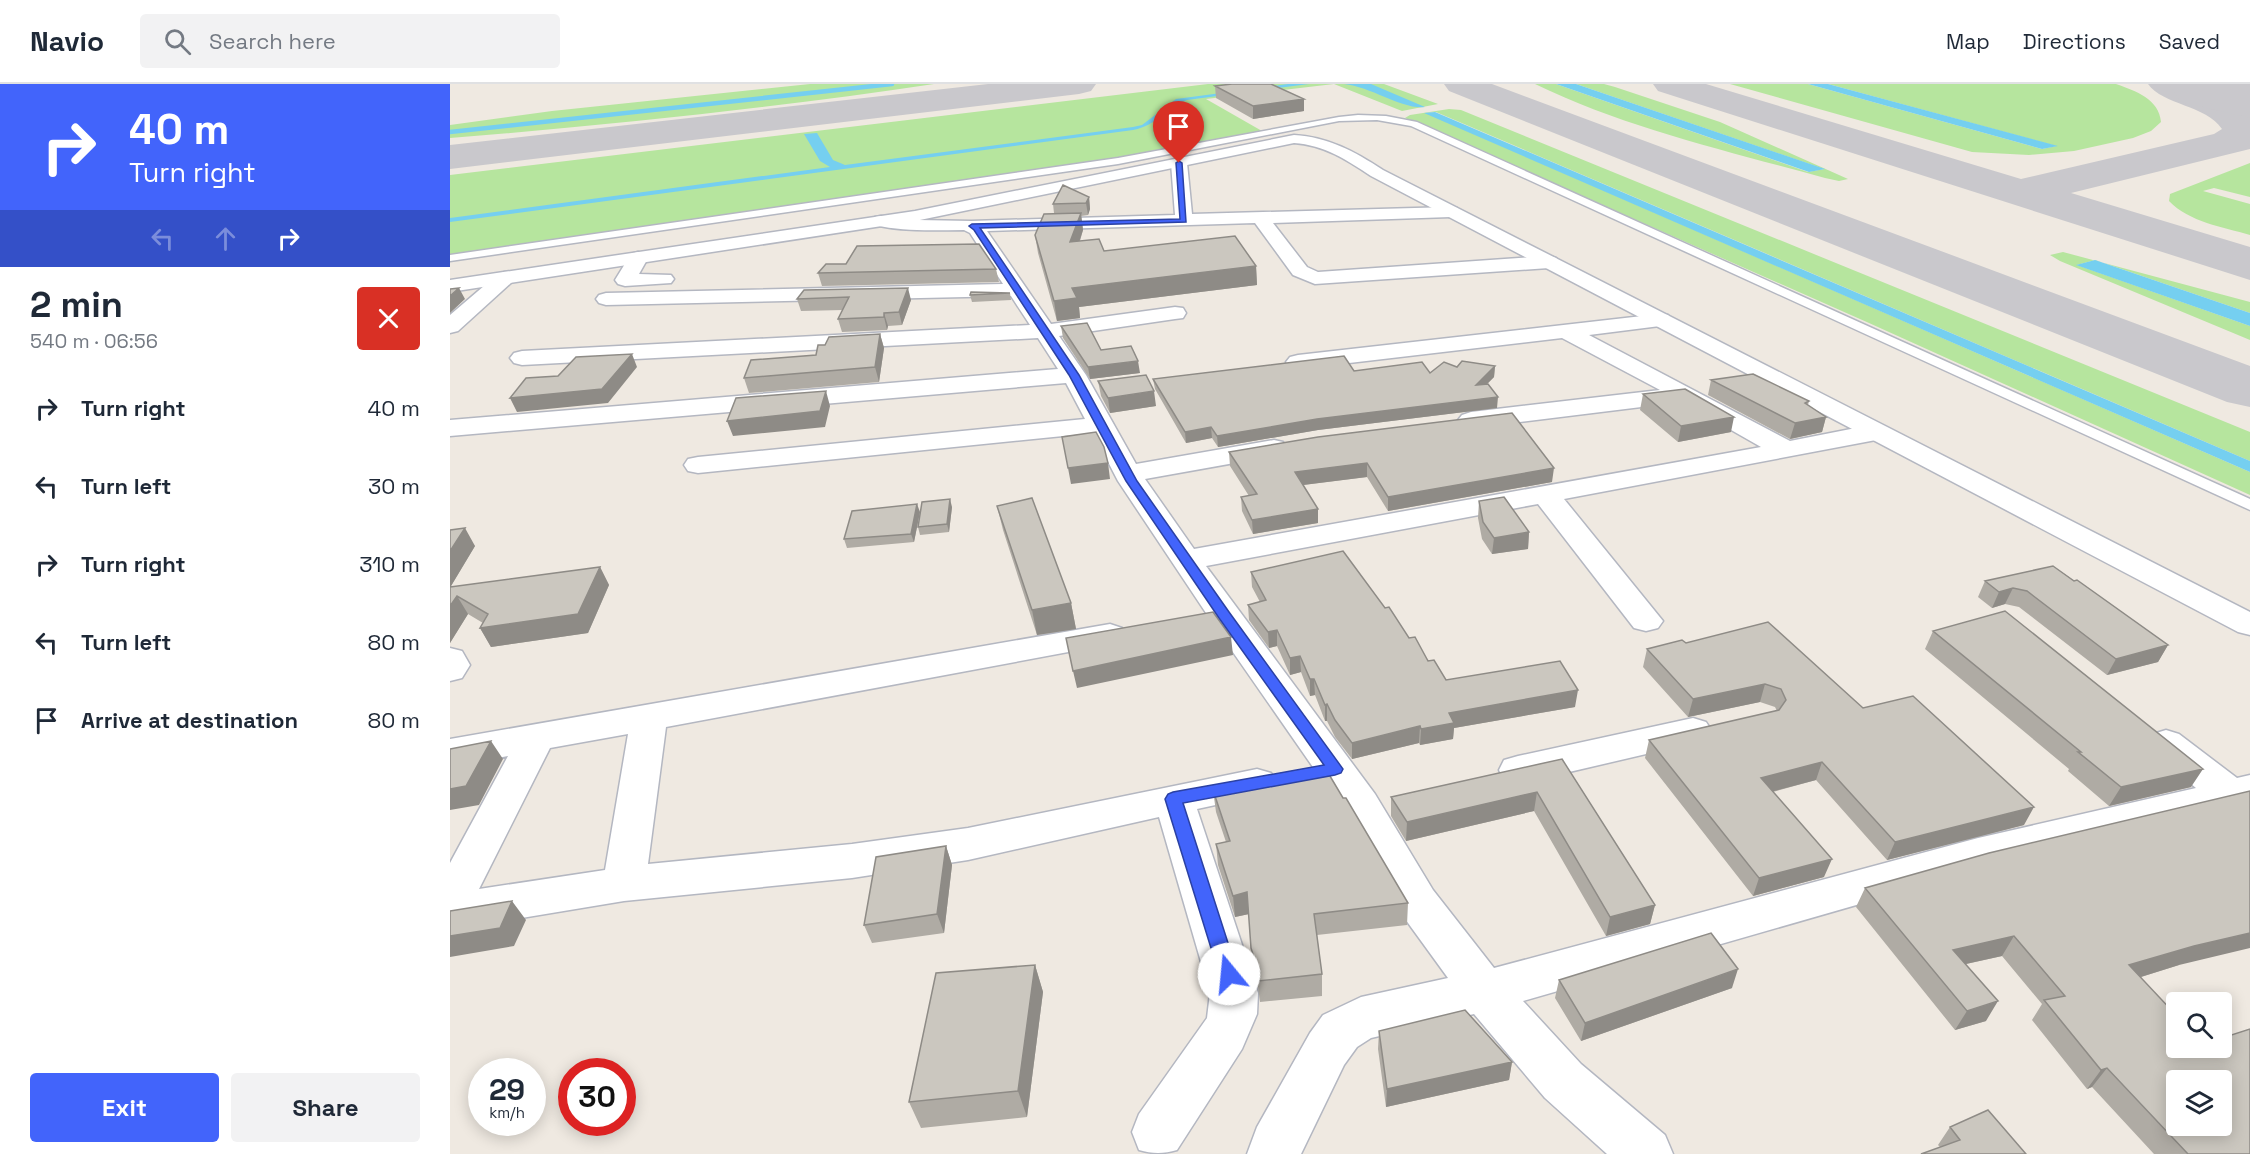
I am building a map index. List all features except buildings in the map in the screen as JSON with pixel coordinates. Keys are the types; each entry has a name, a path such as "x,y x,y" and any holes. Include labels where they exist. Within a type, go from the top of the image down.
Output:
{"street":[{"path":"450,286 881,221 1294,139 1309,139 1345,151 1377,173 1451,212 2250,625"},
{"path":"1179,163 1184,221"},
{"path":"881,221 918,225 972,226 1451,212"},
{"path":"1261,219 1299,271 1315,278 1549,262"},
{"path":"972,226 977,229 1001,276 1087,383 1101,425 1128,474 1224,615 1308,774"},
{"path":"638,258 626,280 747,277"},
{"path":"606,299 1001,276"},
{"path":"450,326 505,278"},
{"path":"522,357 1046,331 1175,313"},
{"path":"1282,364 1660,320"},
{"path":"1567,332 1686,394 1786,450"},
{"path":"450,428 1087,383"},
{"path":"1443,424 1686,394"},
{"path":"698,465 1101,425"},
{"path":"1186,560 1876,432"},
{"path":"1128,474 1296,444"},
{"path":"1544,493 1646,621"},
{"path":"1189,621 1224,615"},
{"path":"450,753 1142,630"},
{"path":"450,659 453,665 450,670"},
{"path":"624,884 649,719"},
{"path":"2137,720 2240,792"},
{"path":"1486,777 1725,724"},
{"path":"450,904 537,736"},
{"path":"450,912 624,884 852,861 968,844 1173,799 1308,774 1378,801 1418,903 1484,991 1563,1081 1646,1154"},
{"path":"1274,1154 1327,1049 1340,1031 1361,1018 1484,991 1978,854 2240,792"},
{"path":"1158,1132 1225,1033 1233,1014 1234,993 1173,799"}],"lane":[{"path":"450,258 1107,163 1339,118 1393,119 1413,124 1580,199 2250,506"}],"green space":[{"path":"810,84 934,84 692,115 450,138 450,125 552,111"},
{"path":"1208,84 1334,84 1206,99 1262,131 1142,155 450,255 450,175"},
{"path":"1334,84 1384,84 1438,104 1402,111"},
{"path":"1535,84 1556,84 1808,172 1824,169 1576,84 1604,84 1615,87 1720,122 1848,179 1839,181 1825,178 1677,137 1570,100"},
{"path":"1730,84 1808,84 2042,149 2056,146 1828,84 2116,84 2138,93 2151,102 2156,107 2161,122 2151,131 2133,138 2074,151 2029,155 1972,152"},
{"path":"1449,109 1461,110 2250,432 2250,461 1436,112 1426,113 2250,472 2250,495 1869,323 1405,118 1410,115"},
{"path":"2250,163 2250,197 2214,188 2203,191 2250,204 2250,235 2196,219 2169,201 2170,194"},
{"path":"2063,252 2094,260 2077,265 2250,326 2250,340 2050,255"},
{"path":"2102,263 2250,302 2250,313"}],"water":[{"path":"1288,84 1309,84 1187,100 1142,128 1133,130 450,222 450,218 830,167 820,161 804,134 817,133 833,160 845,165 1133,127 1142,125 1176,99"},
{"path":"1344,84 1371,84 1425,107 1407,105 1365,89"},
{"path":"1556,84 1576,84 1825,169 1809,172"},
{"path":"1808,84 1828,84 2058,146 2042,149"},
{"path":"1435,112 2250,461 2250,472 1424,113"},
{"path":"2095,260 2250,313 2250,326 2076,265"}],"waterway":[{"path":"450,132 892,84"}],"taxiway":[{"path":"450,157 1079,84"},
{"path":"1461,84 2250,388"},
{"path":"1670,84 2020,193"},
{"path":"2165,84 2209,103 2233,117 2242,130 2238,136 2228,142"},
{"path":"2020,193 2250,137"},
{"path":"2020,193 2250,264"}],"runway":[{"path":"2211,84 2250,92"}],"route":[{"path":"1179,163 1184,221 972,226 977,229 1005,268 1027,306 1074,375 1132,481 1224,615 1335,769 1173,799 1229,974"}]}
